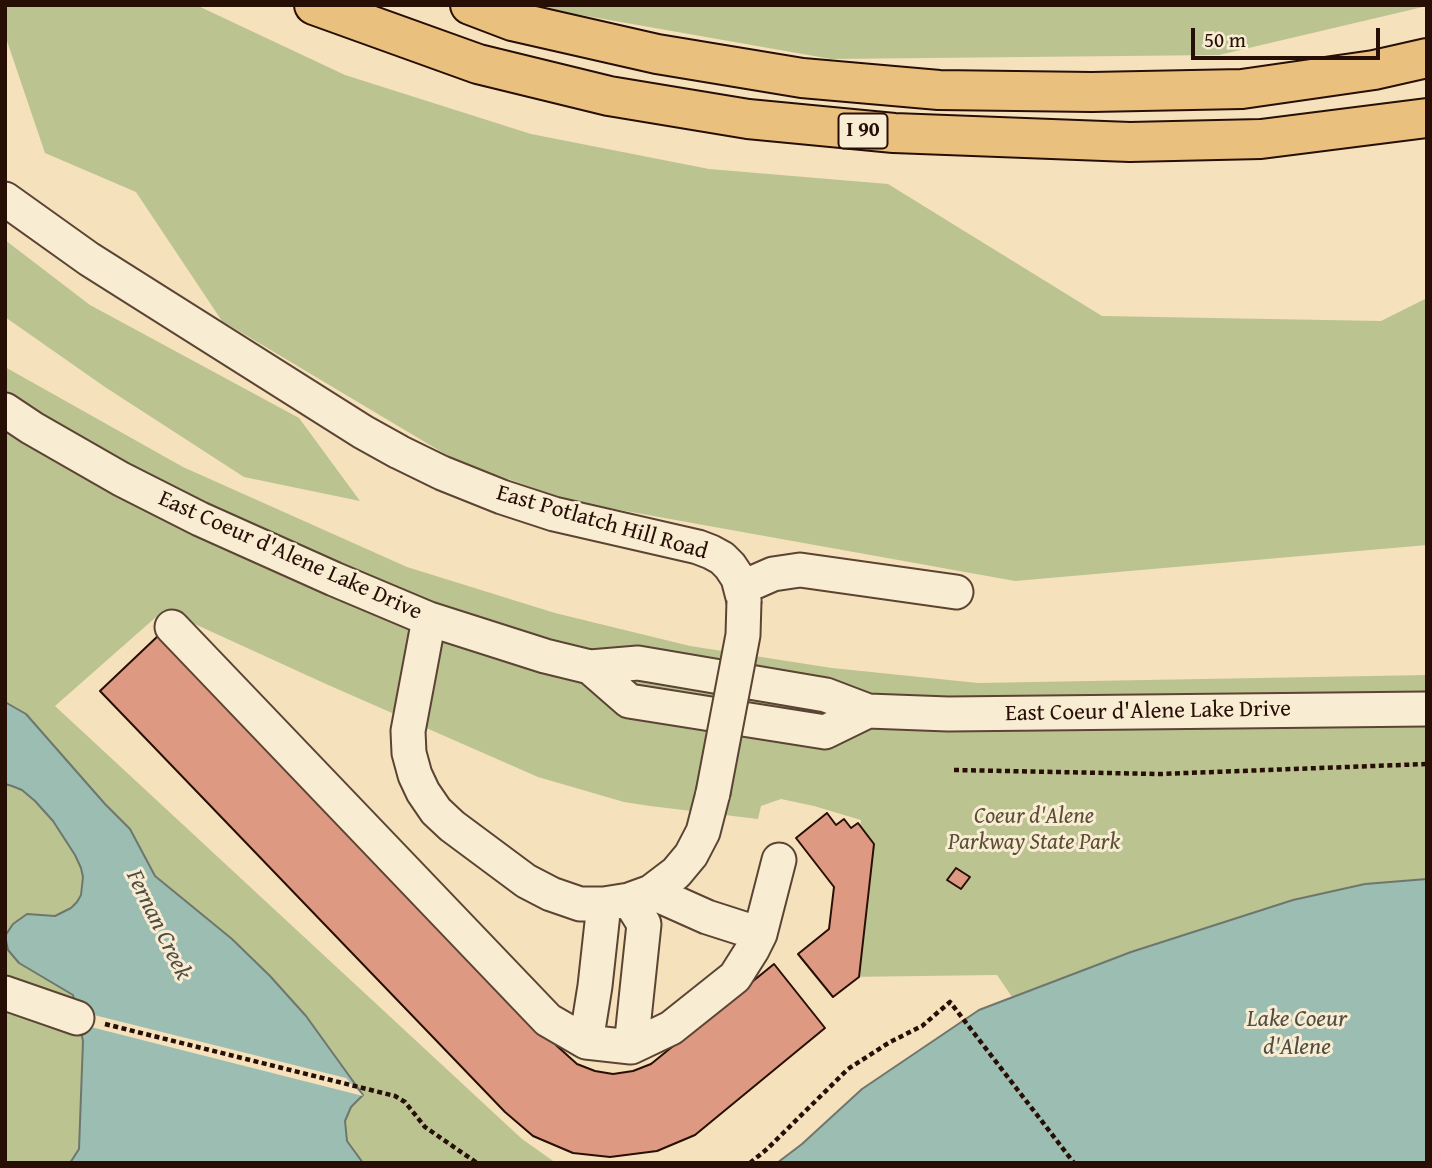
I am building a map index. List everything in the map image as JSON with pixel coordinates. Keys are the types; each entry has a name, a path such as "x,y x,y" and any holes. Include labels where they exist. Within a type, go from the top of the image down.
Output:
{"highway":[{"name":"I 90","path":"314,5 478,64 609,96 761,121 894,134 1130,142 1261,139 1427,118"},
{"name":"I 90","path":"470,5 512,21 657,54 802,78 939,90 1092,92 1242,89 1374,70 1427,58"}],"street":[{"name":"East Potlatch Hill Road","path":"5,199 89,259 399,452 442,473 554,514 711,552 730,566 742,595"},
{"name":"East Coeur d'Alene Lake Drive","path":"5,410 121,479 200,519 429,619 545,656 590,667 629,701 825,732 868,711 975,714 1427,709"},
{"path":"586,1042 595,986 628,899 676,873 691,855 703,832 743,635 742,595 773,574 800,570 956,592"},
{"path":"429,619 408,731 409,753 415,775 436,811 526,881 551,894 580,904 628,899 708,917 760,934"},
{"path":"172,627 548,1020 586,1042 631,1047 671,1028 736,977 760,934 779,860"},
{"path":"628,899 644,923 631,1047"},
{"path":"5,993 77,1018"}],"path":[{"path":"954,770 1160,774 1427,764"},
{"path":"750,1163 848,1069 890,1042 922,1026 950,1002 1074,1163"},
{"path":"77,1018 395,1096 405,1102 425,1127 477,1163"}],"green space":[{"path":"5,5 196,5 345,75 531,134 709,169 888,184 1102,316 1381,321 1427,298 1427,545 1015,581 570,501 455,460 222,321 136,192 45,153 5,35"},
{"path":"524,5 1427,6 1219,55 831,59"},
{"path":"5,240 90,305 299,418 360,501 244,477 105,387 5,317"},
{"name":"Coeur d'Alene Parkway State Park","path":"5,367 183,467 407,567 555,613 690,646 832,668 978,683 1427,675 1427,879 1365,884 1293,900 1131,952 1012,997 997,975 845,977 861,820 781,799 761,806 758,819 650,806 624,802 538,777 164,610 55,706 522,1139 556,1163 5,1163"}],"water":[{"name":"Fernan Creek","path":"5,702 26,714 130,829 155,876 232,939 306,1016 363,1095 351,1107 345,1121 347,1141 363,1163 70,1163 79,1149 83,1041 73,995 19,963 8,950 5,936 13,924 27,914 55,916 71,908 81,895 83,877 75,855 53,821 22,790 5,784"},
{"name":"Lake Coeur d'Alene","path":"1427,879 1427,1163 777,1163 862,1089 979,1010 1131,952 1293,900 1365,884"}],"pier":[{"path":"74,1010 346,1078 363,1096 79,1024"}],"building":[{"path":"160,634 577,1064 613,1074 633,1071 651,1064 774,964 825,1028 695,1135 657,1151 610,1157 573,1153 533,1136 505,1112 100,691"},
{"path":"827,813 836,825 844,819 851,828 858,823 874,844 859,977 833,997 798,954 829,929 834,887 796,838"},
{"path":"956,868 970,877 961,889 947,880"}]}
